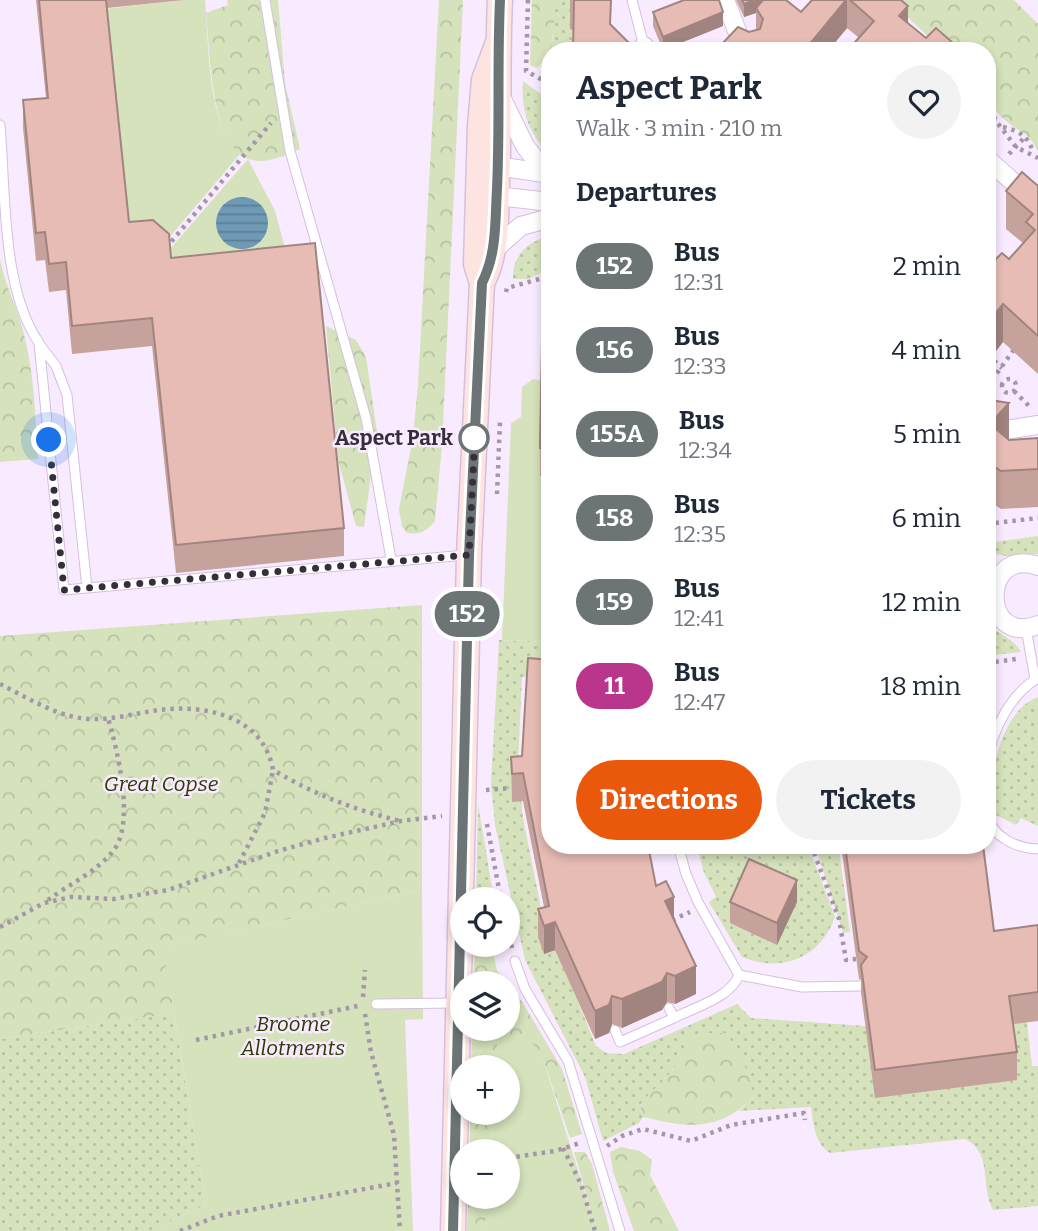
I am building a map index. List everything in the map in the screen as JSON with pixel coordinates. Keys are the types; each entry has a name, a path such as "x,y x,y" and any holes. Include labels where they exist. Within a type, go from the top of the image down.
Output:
{"main road":[{"path":"482,283 476,264 500,94 497,45 500,0"},
{"path":"459,971 469,555 482,283 494,250 497,196 488,173 484,80 497,45"},
{"path":"453,1231 457,1041"}],"street":[{"path":"725,0 746,42"},
{"path":"500,94 525,146 541,165"},
{"path":"996,167 1038,204"},
{"path":"488,173 541,172"},
{"path":"497,196 541,201"},
{"path":"494,250 521,226 541,220"},
{"path":"996,428 1005,430 1038,425"},
{"path":"996,573 1021,564 1038,566"},
{"path":"996,606 1000,616 1007,623 1032,627"}],"lane":[{"path":"265,0 282,109 305,208 366,418 391,559"},
{"path":"632,0 643,42"},
{"path":"0,125 15,294 28,327 56,366 66,395 88,588"},
{"path":"39,343 64,590 391,559 469,555"},
{"path":"996,733 1000,721 1036,679 1031,657 1032,627"},
{"path":"996,829 1001,836 1022,848 1038,849"},
{"path":"615,1030 620,1042 719,996 736,983 739,975 698,902 680,854"},
{"path":"515,961 525,989 568,1061 620,1231"},
{"path":"739,975 802,986 860,986"},
{"path":"376,1003 450,1003"},
{"path":"669,1008 674,1018"}],"path":[{"path":"528,0 526,71 541,79"},
{"path":"161,255 282,109"},
{"path":"996,117 1016,147 1036,156"},
{"path":"1002,127 1022,134 1029,141 1036,156"},
{"path":"505,299 507,288 541,279"},
{"path":"1013,391 1004,392 1003,382 997,376 1016,346"},
{"path":"996,362 1002,368"},
{"path":"1003,382 1013,381 1013,391 1038,415"},
{"path":"996,523 1038,518"},
{"path":"996,662 1031,657"},
{"path":"0,684 68,716 108,718 191,709 226,716 248,726 270,751 273,770 265,813 239,864"},
{"path":"0,927 44,903 114,850 121,833 123,793 119,753 108,718"},
{"path":"273,770 325,798 401,821"},
{"path":"485,790 511,788"},
{"path":"44,903 71,897 114,899 168,890 239,864 325,838 401,821 443,816"},
{"path":"814,854 839,919 846,960 856,959"},
{"path":"365,970 363,1005 371,1052 394,1135 400,1231"},
{"path":"196,1040 376,1003"},
{"path":"598,1153 622,1136 643,1129 691,1141 750,1121 804,1113 805,1120"},
{"path":"520,1156 594,1139"},
{"path":"563,1148 582,1184 595,1231"},
{"path":"180,1231 218,1216 397,1184"}],"green space":[{"path":"205,0 215,104 229,141 240,154 157,252 128,250 104,9"},
{"path":"227,0 278,0 285,83 300,149 281,157 255,161 235,151 219,116 211,71 206,13 228,5"},
{"path":"439,0 463,0 442,446 435,521 423,531 407,533 402,527 399,509 413,437 418,384"},
{"path":"532,0 554,0 552,42 541,42 541,63 537,68 530,65"},
{"path":"554,0 571,0 573,42 551,42"},
{"path":"890,0 1014,0 1038,24 1038,151 1026,135 1008,123 996,109 996,42 934,42"},
{"path":"523,81 541,94 541,145 527,120"},
{"path":"248,159 275,211 292,274 171,286 163,257","holes":["230,200 266,212 267,229 259,243 216,221 218,212"]},
{"path":"541,239 541,273 528,279 513,279 514,266 528,246"},
{"path":"0,259 25,337 33,389 38,459 0,462"},
{"path":"326,326 356,340 366,357 377,432 364,527 356,526 338,460"},
{"path":"533,379 541,381 541,642 502,640 511,423 521,417 522,387"},
{"path":"1038,536 1038,554 1010,557 996,554 996,542"},
{"name":"Great Copse","path":"422,605 422,890 164,947 174,1013 0,1039 0,636"},
{"path":"996,630 1014,643 1021,652 996,655"},
{"path":"499,640 541,642 541,677 522,677 518,765 523,818 542,913 596,1046 606,1053 624,1054 737,1004 751,1018 865,1026 1027,1022 1032,1066 1038,1066 1038,1206 993,1210 989,1201 983,1161 974,1145 965,1139 830,1153 818,1139 811,1107 739,1111 754,1097 683,1054 669,1075 640,1105 643,1117 639,1123 603,1141 585,1077 525,960 520,938 520,887 509,887 495,825 491,784"},
{"path":"1038,697 1038,826 1021,818 1016,825 996,815 996,759 1005,731 1025,704"},
{"path":"478,804 492,887 476,887"},
{"path":"699,854 811,854 835,917 820,943 798,959 771,963 742,957 709,902 716,897 703,870"},
{"path":"818,854 840,854 850,932 843,933"},
{"name":"Broome Allotments","path":"422,890 423,1019 405,1020 413,1231 158,1231 177,1217 206,1205 163,947"},
{"path":"474,957 494,957 498,971 474,971"},
{"path":"520,999 562,1069 582,1134 570,1138 543,1059 502,1041 520,1041"},
{"path":"174,1013 206,1205 177,1217 158,1231 0,1231 0,1039"},
{"path":"525,1033 543,1059 597,1231 485,1231 486,1209 520,1209 520,1139 491,1139 492,1125 520,1125 520,1055 497,1055 498,1041 520,1041 520,1034"},
{"path":"705,1033 727,1033 747,1070 754,1097 715,1122 689,1125 643,1117 640,1105 674,1069 686,1039"},
{"path":"472,1041 498,1041 497,1055 471,1055"},
{"path":"470,1125 492,1125 491,1139 470,1139"},
{"path":"621,1147 640,1151 652,1160 650,1175 679,1231 634,1231 613,1172 610,1152"},
{"path":"574,1152 585,1152 592,1164 610,1231 597,1231"},
{"path":"468,1209 486,1209 485,1231 467,1231"}],"water":[{"path":"242,197 252,199 260,205 266,213 266,233 260,241 252,247 242,249 232,247 224,241 218,233 216,223 218,213 224,205 232,199"}],"building":[{"path":"39,0 106,0 129,222 153,220 169,234 171,258 315,243 344,528 176,545 152,318 72,326 66,262 49,264 45,232 36,233 23,100 48,98"},
{"path":"574,0 611,0 610,24 628,42 573,42"},
{"path":"684,0 719,0 723,12 663,37 653,12"},
{"path":"763,0 786,0 801,12 812,0 846,0 811,42 724,42 738,27 749,32 760,29 763,19 756,8"},
{"path":"850,0 901,0 908,6 899,16 926,38 936,28 952,42 855,42 874,21"},
{"path":"1022,172 1038,186 1038,336 1003,304 996,313 996,259 1002,253 1009,259 1035,230 1026,222 1033,214 1006,191"},
{"path":"996,401 1009,403 996,417"},
{"path":"996,429 1009,440 1038,438 1038,469 1001,471 996,468"},
{"path":"528,658 541,659 541,854 650,854 656,886 666,881 674,897 665,901 696,966 675,976 667,973 662,982 622,999 612,996 609,1005 595,1011 555,922 544,926 538,909 549,906 523,773 512,774 511,757 522,756"},
{"path":"846,854 984,854 994,931 1038,925 1038,992 1009,996 1017,1052 875,1070 861,965 867,957 859,951"},
{"path":"749,859 797,880 777,923 730,902"}],"bus line":[{"name":"152","path":"453,1231 469,555 482,283 492,264 494,250 500,94 497,45 500,0"}],"place":[{"name":"Aspect Park","path":"474,438"}],"route":[{"path":"49,440 64,590 391,559 469,555 475,432 474,438"}]}
